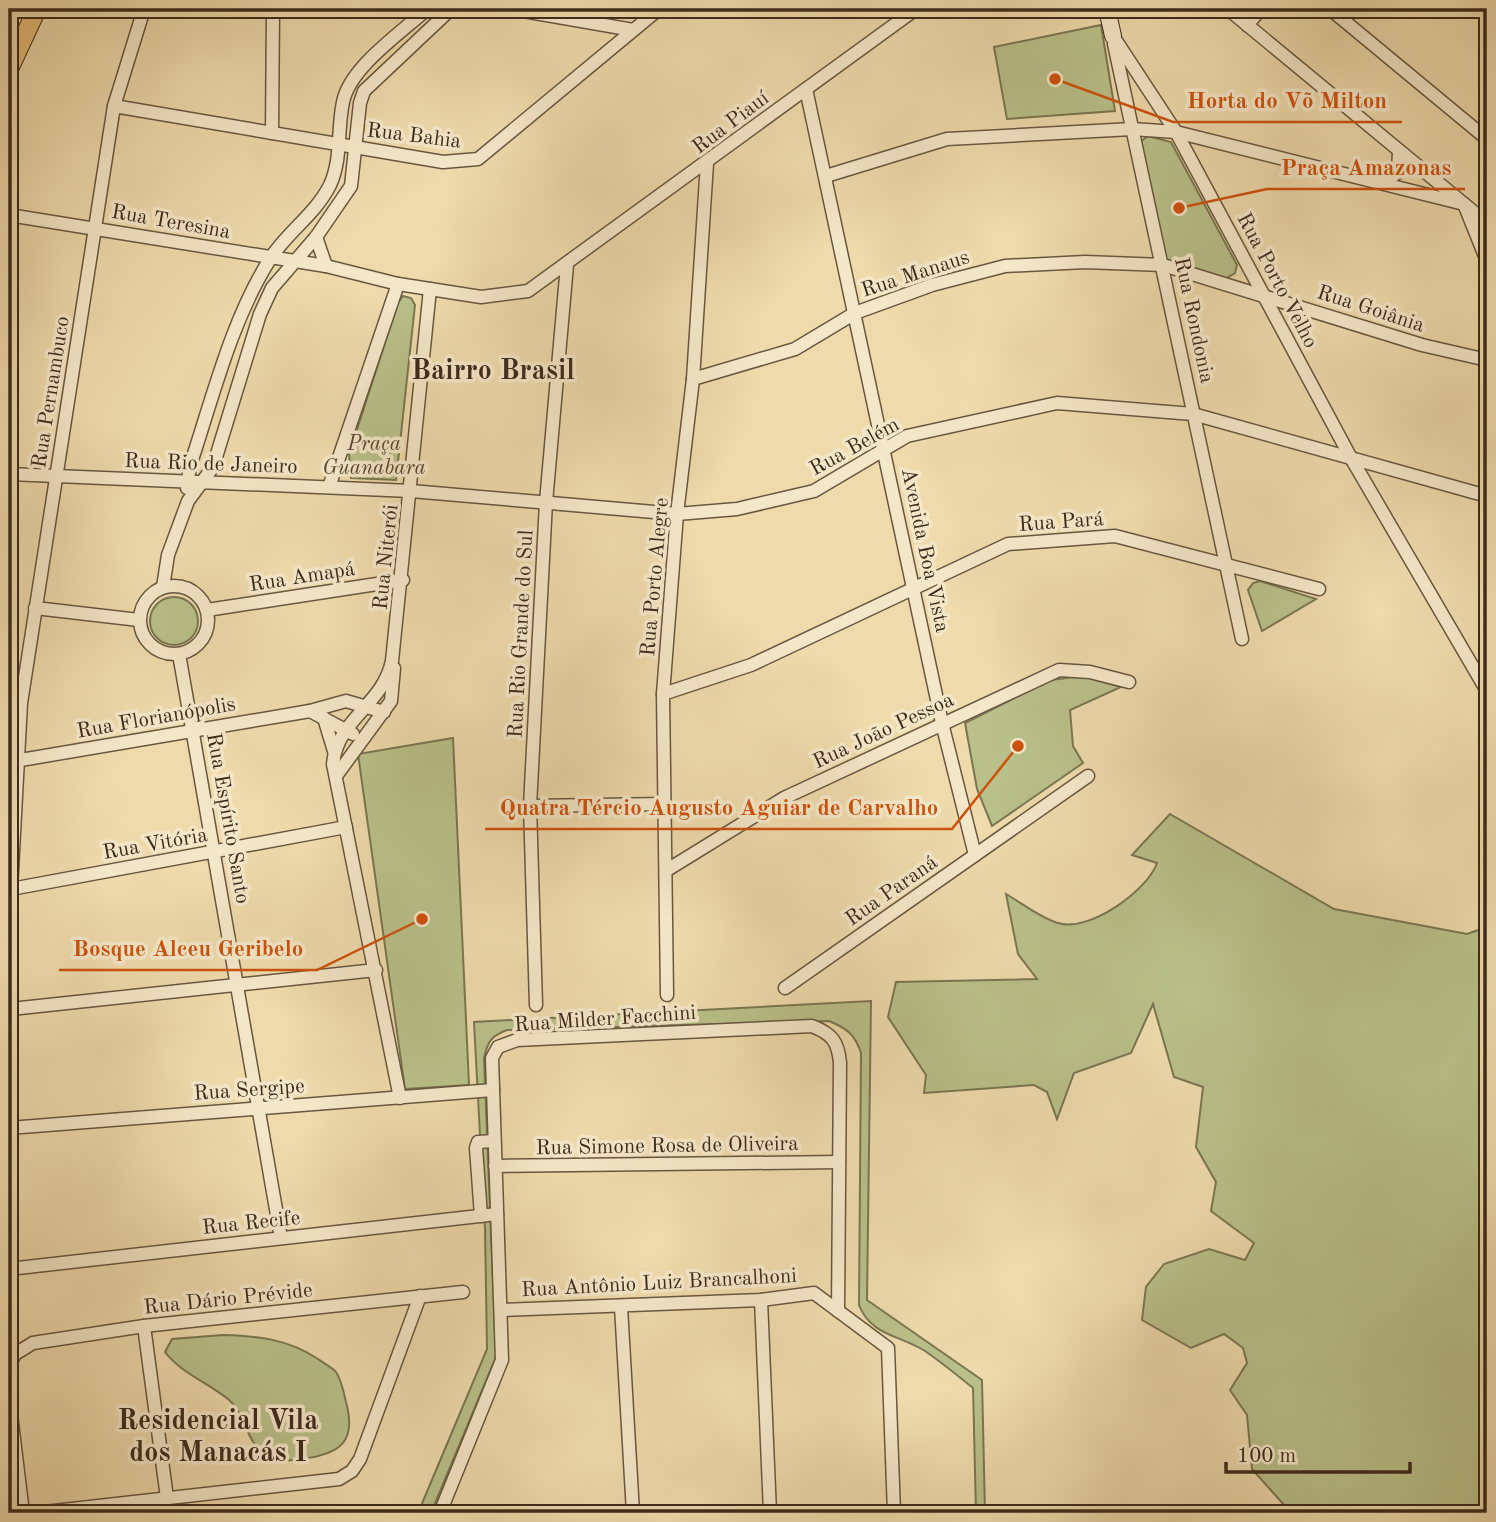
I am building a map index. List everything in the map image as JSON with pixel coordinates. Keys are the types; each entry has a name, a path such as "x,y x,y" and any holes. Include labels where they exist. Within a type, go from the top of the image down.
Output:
{"main road":[{"path":"9,69 37,9"}],"street":[{"name":"Rua Pernambuco","path":"9,1079 14,761 21,703 114,106 144,9"},
{"path":"272,133 273,9"},
{"path":"188,501 187,481 241,314 271,257 315,210 337,166 343,101 352,78 427,9"},
{"path":"163,587 169,555 188,501 212,467 260,314 272,288 316,237 351,186 357,148 357,124 364,91 451,9"},
{"path":"512,9 633,30"},
{"name":"Rua Bahia","path":"114,106 454,164 478,159 659,9"},
{"name":"Rua Piauí","path":"567,265 916,9"},
{"name":"Rua Rondonia","path":"1107,9 1242,639"},
{"path":"1227,9 1487,223"},
{"path":"1247,25 1261,9"},
{"path":"1330,9 1487,139"},
{"name":"Rua Porto Velho","path":"1113,36 1176,132 1352,458 1487,691"},
{"name":"Avenida Boa Vista","path":"807,89 942,723 975,855"},
{"path":"825,176 947,139 1132,129 1176,132 1464,204"},
{"path":"1384,183 1398,172 1399,151"},
{"name":"Rua Porto Alegre","path":"667,995 663,694 677,514 693,379 707,163"},
{"path":"1464,204 1487,261"},
{"name":"Rua Teresina","path":"12,215 326,266 398,284 481,298 528,291 567,265"},
{"path":"316,237 326,266"},
{"name":"Rua Manaus","path":"693,379 794,349 855,313 932,285 1005,266 1085,262 1163,265"},
{"name":"Rua Rio Grande do Sul","path":"536,1005 530,806 546,502 567,265"},
{"name":"Rua Goiânia","path":"1163,265 1422,345 1487,360"},
{"path":"330,487 398,284"},
{"name":"Rua Niterói","path":"334,751 346,730 384,687 392,661 403,580 430,289"},
{"name":"Rua Belém","path":"411,491 677,514 737,509 814,491 907,436 1057,403 1194,414 1487,496"},
{"name":"Rua Rio de Janeiro","path":"9,474 411,491"},
{"name":"Rua Pará","path":"663,694 751,665 1008,544 1115,536 1319,589"},
{"name":"Rua Amapá","path":"207,610 403,580"},
{"path":"163,587 190,589 200,598 207,610 207,626 194,648 179,654 167,654 151,646 144,638 139,620 147,598 163,587"},
{"path":"35,608 139,620"},
{"name":"Rua Espírito Santo","path":"179,654 216,851 281,1238"},
{"name":"Rua Niterói","path":"384,712 394,688 392,661"},
{"name":"Rua João Pessoa","path":"667,870 784,798 1059,670 1090,672 1129,682"},
{"name":"Rua Florianópolis","path":"14,761 310,710 346,701 384,712"},
{"path":"310,710 363,739"},
{"path":"336,776 384,712"},
{"path":"324,718 334,751 336,776 400,1098"},
{"name":"Rua Paraná","path":"785,988 1088,776"},
{"path":"530,806 665,804"},
{"name":"Rua Vitória","path":"11,889 346,827"},
{"path":"11,1009 376,970"},
{"name":"Rua Milder Facchini","path":"440,1513 502,1360 492,1058 498,1047 517,1040 812,1026 831,1034 839,1048 838,1311"},
{"name":"Rua Sergipe","path":"9,1128 493,1090"},
{"path":"481,1216 476,1148 478,1142 494,1141"},
{"name":"Rua Simone Rosa de Oliveira","path":"495,1166 839,1162"},
{"name":"Rua Recife","path":"9,1269 497,1214"},
{"name":"Rua Dário Prévide","path":"9,1366 15,1354 33,1343 144,1326 463,1292"},
{"name":"Rua Antônio Luiz Brancalhoni","path":"501,1310 761,1300 814,1293 888,1348 894,1513"},
{"path":"36,1513 339,1479 352,1471 420,1296"},
{"path":"761,1300 770,1513"},
{"path":"621,1307 633,1513"},
{"path":"144,1326 167,1498"},
{"path":"9,1398 23,1513"}],"green space":[{"path":"1101,25 1115,111 1007,119 994,47"},
{"path":"1148,136 1171,142 1237,265 1235,273 1225,279 1165,261 1140,142"},
{"name":"Praça Guanabara","path":"403,296 411,298 415,305 396,480 351,478 349,454 398,303"},
{"path":"1260,581 1316,599 1262,631 1248,590 1253,583"},
{"path":"174,597 191,604 198,621 191,638 174,645 157,638 150,621 157,604"},
{"path":"1082,676 1121,687 1070,710 1073,746 1083,763 992,826 977,789 965,723 1051,680"},
{"path":"453,738 469,1085 405,1089 358,754"},
{"path":"1170,814 1334,909 1467,934 1487,927 1487,1513 1269,1513 1285,1506 1252,1469 1247,1415 1230,1390 1247,1363 1243,1348 1224,1334 1191,1348 1142,1320 1146,1287 1164,1264 1209,1249 1245,1260 1254,1243 1211,1211 1216,1182 1196,1147 1203,1087 1174,1077 1153,1004 1131,1053 1074,1073 1057,1119 1047,1092 1034,1085 924,1093 926,1075 888,1017 896,982 1037,979 1018,954 1006,894 1058,923 1085,922 1101,916 1130,896 1151,874 1157,863 1132,855"},
{"path":"871,1001 867,1300 982,1380 985,1513 976,1513 973,1388 925,1351 879,1329 864,1315 859,1305 861,1053 849,1032 829,1021 507,1030 491,1040 484,1059 496,1357 431,1513 418,1513 487,1349 485,1229 474,1022"},
{"path":"223,1335 284,1343 307,1352 334,1370 341,1382 349,1416 347,1436 342,1444 315,1457 291,1460 272,1458 256,1446 238,1411 228,1399 179,1366 165,1352 172,1339"}],"place":[{"name":"Horta do Võ Milton","path":"1055,79"},
{"name":"Praça Amazonas","path":"1179,208"},
{"name":"Quatra Tércio Augusto Aguiar de Carvalho","path":"1018,746"},
{"name":"Bosque Alceu Geribelo","path":"422,919"}],"district":[{"name":"Bairro Brasil","path":"493,369"},
{"name":"Residencial Vila dos Manacás I","path":"218,1435"}]}
